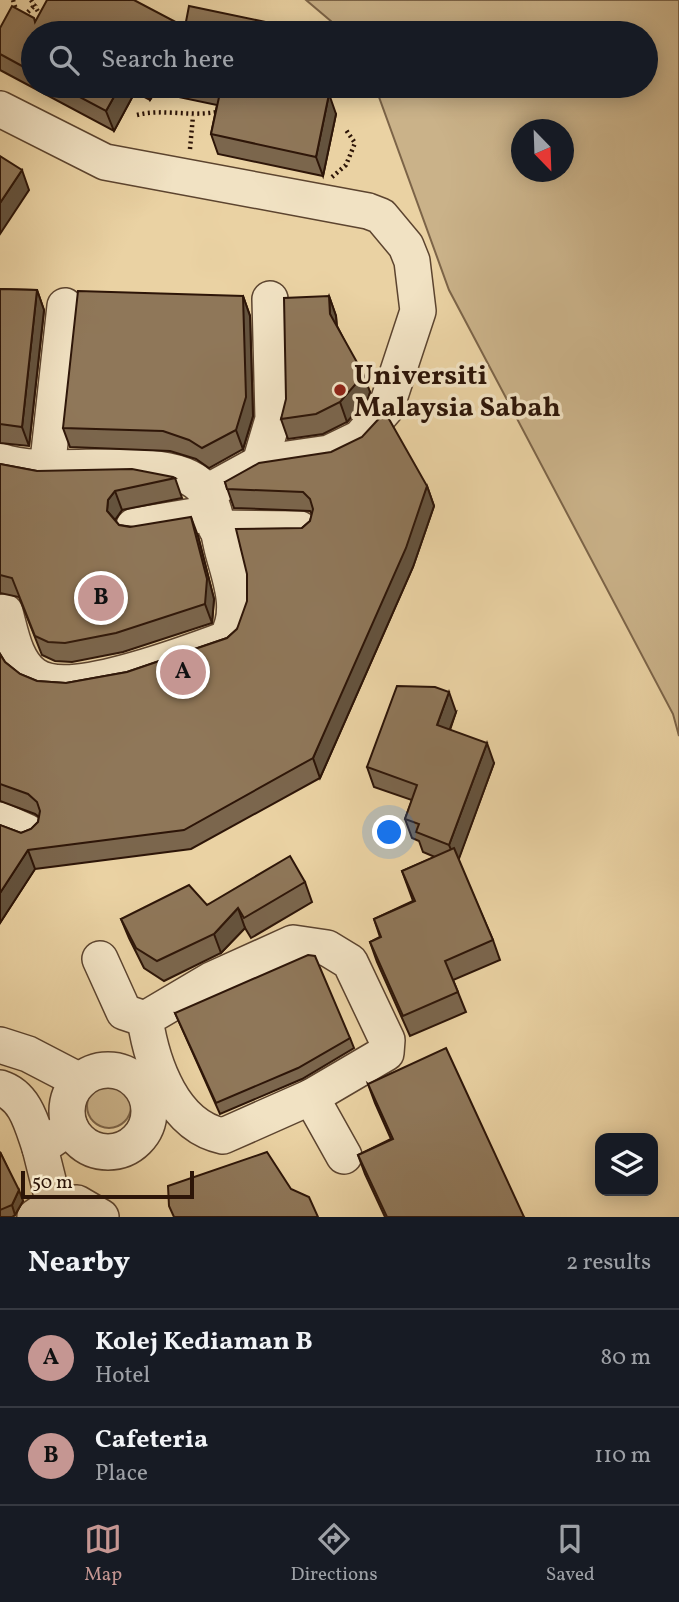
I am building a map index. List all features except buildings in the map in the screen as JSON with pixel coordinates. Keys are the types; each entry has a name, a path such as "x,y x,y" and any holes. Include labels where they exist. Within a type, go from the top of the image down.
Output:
{"lane":[{"path":"0,109 105,162 381,216 406,246 412,261 418,311 386,408 360,438 329,453 260,463"},
{"path":"212,511 260,463 274,419 270,299"},
{"path":"47,470 65,306"},
{"path":"0,461 47,470 157,469 192,477 212,511 234,593 234,625 226,639 127,673 50,684 32,674 16,652 5,612"},
{"path":"134,526 212,511 300,529"},
{"path":"100,959 124,1012 145,1019 211,981 293,943 327,948 350,962 387,1040 386,1053 311,1097 223,1136 208,1133 192,1124 154,1086 120,1072 99,1072 80,1081 69,1098 67,1118 70,1127 88,1147 100,1152 126,1148 145,1129 154,1086 145,1019"},
{"path":"0,1045 28,1054 80,1081"},
{"path":"0,1088 11,1091 28,1112 40,1148 44,1210 77,1203 101,1217"},
{"path":"311,1097 344,1156"},
{"path":"40,1148 70,1127"}],"path":[{"path":"13,0 19,20 34,2 42,19"},
{"path":"137,115 157,110 193,116 222,111"},
{"path":"323,203 328,181 346,165 355,143 346,130"}],"shaded area":[{"path":"306,0 679,0 679,736 673,714 449,290 379,98 658,98 658,21 331,21"},
{"path":"109,1084 125,1090 131,1106 125,1122 109,1128 93,1122 87,1106 93,1090"}],"place":[{"name":"Universiti Malaysia Sabah","path":"340,390"},
{"name":"Cafeteria","path":"101,598"},
{"name":"Kolej Kediaman B","path":"183,672"}]}
